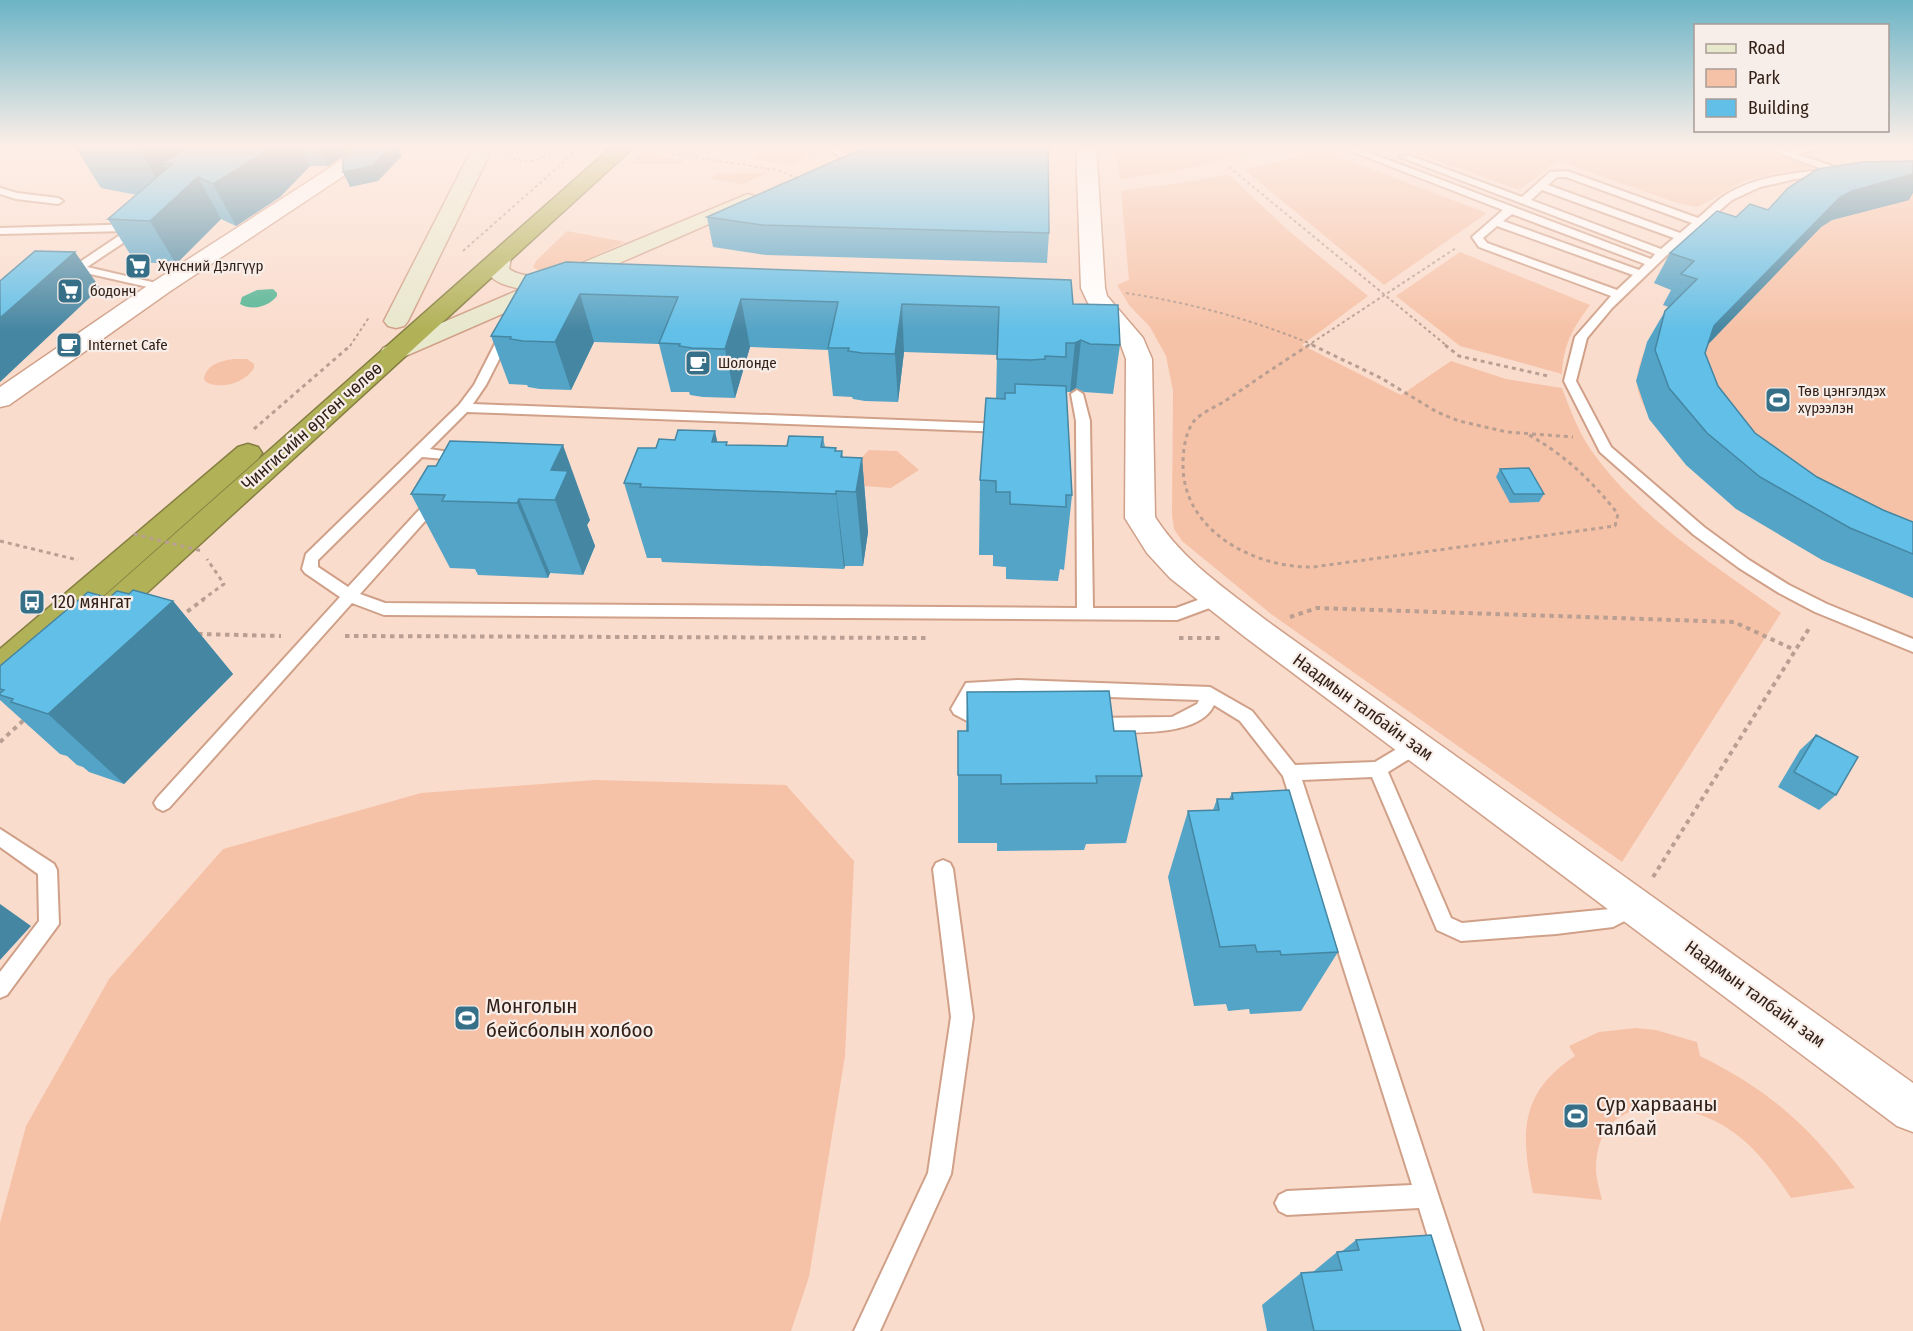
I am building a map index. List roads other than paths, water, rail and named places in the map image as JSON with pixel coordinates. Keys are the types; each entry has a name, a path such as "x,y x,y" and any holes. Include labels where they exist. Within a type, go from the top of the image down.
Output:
{"highway":[{"name":"Чингисийн өргөн чөлөө","path":"70,645 392,353 533,207"},
{"name":"Чингисийн өргөн чөлөө","path":"492,251 547,207"},
{"name":"Чингисийн өргөн чөлөө","path":"0,668 152,539 440,283"}],"main road":[{"path":"396,321 453,207"},
{"path":"392,353 519,310 568,278 732,207"},
{"path":"492,251 497,271 515,281 535,284 568,278"}],"street":[{"path":"0,399 161,287 283,207"},
{"name":"Наадмын талбайн зам","path":"1089,207 1096,298 1131,338 1139,359 1140,518 1158,546 1181,570 1256,629 1913,1110"}],"lane":[{"path":"1506,207 1658,258"},
{"path":"1538,207 1658,258"},
{"path":"1599,207 1682,237"},
{"path":"1659,207 1700,222"},
{"path":"1717,207 1640,274 1581,337 1570,381 1605,449 1626,470 1714,543 1762,576 1821,608 1913,646"},
{"path":"1511,209 1477,237 1483,245 1618,295"},
{"path":"1495,222 1640,274"},
{"path":"0,231 142,225 72,271 161,287"},
{"path":"519,310 480,385 464,408 311,558 310,569 351,597 384,609 1177,614 1217,599"},
{"path":"1077,394 1083,421 1085,614"},
{"path":"464,408 1023,429"},
{"path":"417,452 462,457 462,471"},
{"path":"163,803 447,488"},
{"path":"999,725 987,725 960,709 972,688 1018,687 1210,693 1245,716 1292,773 1470,1331"},
{"path":"1081,725 1174,724 1204,708 1210,693"},
{"path":"1292,773 1378,769 1416,746"},
{"path":"1378,769 1444,924 1461,932 1556,925 1613,918 1636,906"},
{"path":"0,837 47,870 49,924 0,988"},
{"path":"867,1331 939,1174 962,1017 943,869"},
{"path":"1287,1203 1427,1196"}],"place":[{"name":"Хүнсний Дэлгүүр","path":"138,266"},
{"name":"бодонч","path":"70,291"},
{"name":"Internet Cafe","path":"69,345"},
{"name":"Шолонде","path":"698,363"},
{"name":"Төв цэнгэлдэх хүрээлэн","path":"1778,400"},
{"name":"120 мянгат","path":"32,602"},
{"name":"Монголын бейсболын холбоо","path":"467,1018"},
{"name":"Сур харвааны талбай","path":"1576,1116"}]}
